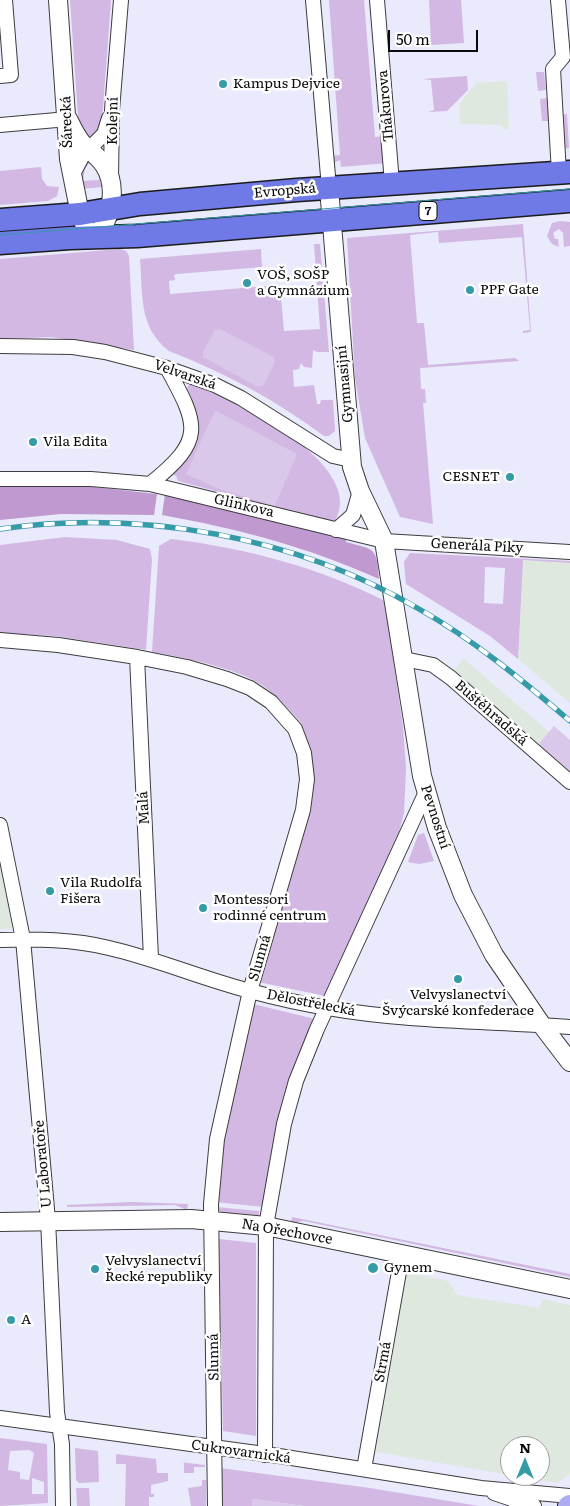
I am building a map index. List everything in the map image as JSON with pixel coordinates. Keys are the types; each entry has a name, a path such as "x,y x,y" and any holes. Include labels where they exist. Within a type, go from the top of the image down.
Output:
{"main road":[{"name":"Evropská","path":"0,220 80,214 135,205 329,188 565,172"},
{"name":"7","path":"0,243 137,236 570,201"}],"street":[{"path":"0,76 11,75 5,0"},
{"name":"Šárecká","path":"58,0 68,119 68,150 80,214 86,228 95,237"},
{"name":"Kolejní","path":"95,237 107,221 110,208 112,110 121,0"},
{"path":"313,0 329,188"},
{"name":"Thákurova","path":"377,0 392,183"},
{"path":"558,0 563,57 553,69 565,172"},
{"path":"73,174 78,162 88,149 104,134 112,110"},
{"path":"0,125 68,119 76,135 104,164 109,173 110,185"},
{"name":"Gymnasijní","path":"329,188 351,460 360,491 384,540"},
{"name":"Velvarská","path":"0,346 73,347 105,352 167,368 215,385 241,398 333,456 351,460"},
{"path":"150,484 184,454 190,440 192,423 189,407 167,368"},
{"name":"Glinkova","path":"0,479 91,479 150,484 384,540"},
{"path":"336,530 353,515 360,491"},
{"name":"Generála Píky","path":"384,540 570,552"},
{"name":"Pevnostní","path":"384,540 426,792 437,828 463,895 494,955 541,1024 570,1062"},
{"name":"Slunná","path":"0,640 58,645 137,657 187,667 250,688 272,702 295,729 300,742 307,779 303,810 250,991 218,1139 212,1220 216,1506"},
{"name":"Malá","path":"137,657 151,958"},
{"name":"Buštěhradská","path":"404,659 433,665 451,678 570,782"},
{"path":"265,1455 266,1226 284,1124 296,1081 426,792"},
{"name":"U Laboratoře","path":"0,825 23,939 48,1220 63,1506"},
{"name":"Dělostřelecká","path":"0,940 63,940 108,947 151,958 250,991 328,1008 393,1017 570,1027"},
{"name":"Na Ořechovce","path":"0,1222 48,1220 212,1220 266,1226 570,1289"},
{"name":"Strmá","path":"364,1470 402,1255"},
{"name":"Cukrovarnická","path":"0,1418 265,1455 481,1488 570,1496"},
{"name":"Cukrovarnická","path":"481,1488 512,1500 520,1506"},
{"path":"520,1490 534,1506"}],"shaded area":[{"path":"70,0 111,0 102,121 100,130 91,138 79,131"},
{"path":"329,0 364,0 375,137 386,136 388,163 341,167 340,160 330,165 330,156 340,155"},
{"path":"429,0 461,0 464,43 431,45"},
{"path":"536,72 544,72 546,90 538,91"},
{"path":"467,76 468,90 447,111 428,112 434,110 431,80 422,79"},
{"path":"507,81 509,129 503,129 500,125 460,124 459,104 476,83"},
{"path":"547,98 549,121 542,121 540,99"},
{"path":"567,114 569,148 562,149 559,115"},
{"path":"88,158 102,171 103,187 81,189 79,176","holes":["90,162 99,171 100,178 98,180 83,181 85,169"]},
{"path":"41,167 42,179 47,186 59,187 57,196 48,201 0,205 0,171"},
{"path":"560,221 570,222 570,246 564,247 563,233 559,229 553,233 555,239 558,239 559,247 552,244 547,236 552,223"},
{"path":"523,224 531,332 523,333 523,331 530,330 522,237 439,243 438,232 410,235 417,323 424,323 428,365 515,358 519,361 420,368 421,389 425,389 426,403 423,403 433,524 400,517 365,438 355,378 347,238"},
{"path":"314,244 320,244 329,352 313,350 312,368 304,367 301,363 299,369 293,370 294,387 314,385 317,404 320,404 321,400 333,400 335,431 329,436 324,436 250,388 210,368 169,351 159,342 147,321 142,297 140,259 261,249 262,267 177,274 174,275 175,280 169,281 170,294 280,285 284,331 320,329"},
{"path":"120,249 126,251 129,256 134,350 51,337 0,339 0,259"},
{"path":"220,329 274,357 275,362 264,385 258,387 203,357 203,352 215,330"},
{"path":"196,382 265,419 292,437 316,457 333,478 340,499 335,521 332,522 178,481 176,476 173,475 186,458 186,390 189,384"},
{"path":"215,410 297,454 275,506 219,489 186,474"},
{"path":"0,486 85,486 157,494 154,515 61,514 0,520"},
{"path":"165,494 346,539 346,542 368,548 375,554 379,579 326,557 273,540 218,526 162,515"},
{"path":"65,537 117,540 150,549 152,559 146,650 55,636 0,633 0,545"},
{"path":"171,539 226,548 281,561 334,578 385,601 403,727 406,769 404,813 392,859 325,996 259,982 310,799 297,725 301,723 273,694 251,679 224,668 152,652 159,546"},
{"path":"410,553 570,561 570,563 523,560 518,659 490,636 406,584 404,562","holes":["485,567 505,568 503,604 484,603"]},
{"path":"523,560 570,563 570,703 518,659"},
{"path":"464,659 549,732 538,745 452,672"},
{"path":"554,726 570,740 570,772 538,745"},
{"path":"424,833 434,861 419,864 408,862 418,835"},
{"path":"0,850 15,928 0,929"},
{"path":"253,1004 319,1020 264,1207 215,1202 220,1152"},
{"path":"131,1202 188,1204 187,1210 175,1205 67,1207 67,1205"},
{"path":"216,1207 259,1211 259,1215 254,1217 222,1213"},
{"path":"292,1217 570,1274 570,1277 304,1221 291,1223"},
{"path":"219,1239 256,1243 256,1436 223,1431"},
{"path":"407,1272 448,1281 457,1295 540,1308 542,1299 570,1305 570,1474 557,1483 550,1482 550,1436 500,1436 500,1473 376,1452"},
{"path":"0,1438 47,1444 48,1503 0,1506","holes":["29,1450 34,1453 29,1480 20,1479 20,1472 8,1470 10,1451","32,1478 44,1482 44,1494 32,1494"]},
{"path":"75,1448 98,1451 99,1482 79,1483 76,1480"},
{"path":"116,1454 156,1459 157,1473 168,1473 168,1481 151,1485 151,1494 154,1494 154,1497 149,1497 149,1506 125,1506 126,1464 116,1464"},
{"path":"180,1462 205,1465 205,1467 194,1467 194,1473 184,1473 184,1463"},
{"path":"220,1468 370,1488 479,1506 303,1506 253,1499 252,1506 221,1506"},
{"path":"202,1480 206,1480 206,1506 191,1506 188,1488 202,1486"},
{"path":"76,1488 89,1488 90,1506 77,1506"},
{"path":"253,1499 303,1506 252,1506"}],"tram line":[{"path":"0,235 570,189"}],"railway":[{"path":"0,529 53,524 108,523 162,526 216,534 269,546 321,563 371,584 439,621 497,661 570,721"}],"place":[{"name":"Kampus Dejvice","path":"223,84"},
{"name":"VOŠ, SOŠP a Gymnázium","path":"247,283"},
{"name":"PPF Gate","path":"470,290"},
{"name":"Vila Edita","path":"33,442"},
{"name":"CESNET","path":"510,477"},
{"name":"Vila Rudolfa Fišera","path":"50,891"},
{"name":"Montessori rodinné centrum","path":"203,908"},
{"name":"Velvyslanectví Švýcarské konfederace","path":"458,979"},
{"name":"Gynem","path":"373,1268"},
{"name":"Velvyslanectví Řecké republiky","path":"95,1269"},
{"name":"A","path":"11,1320"}]}
